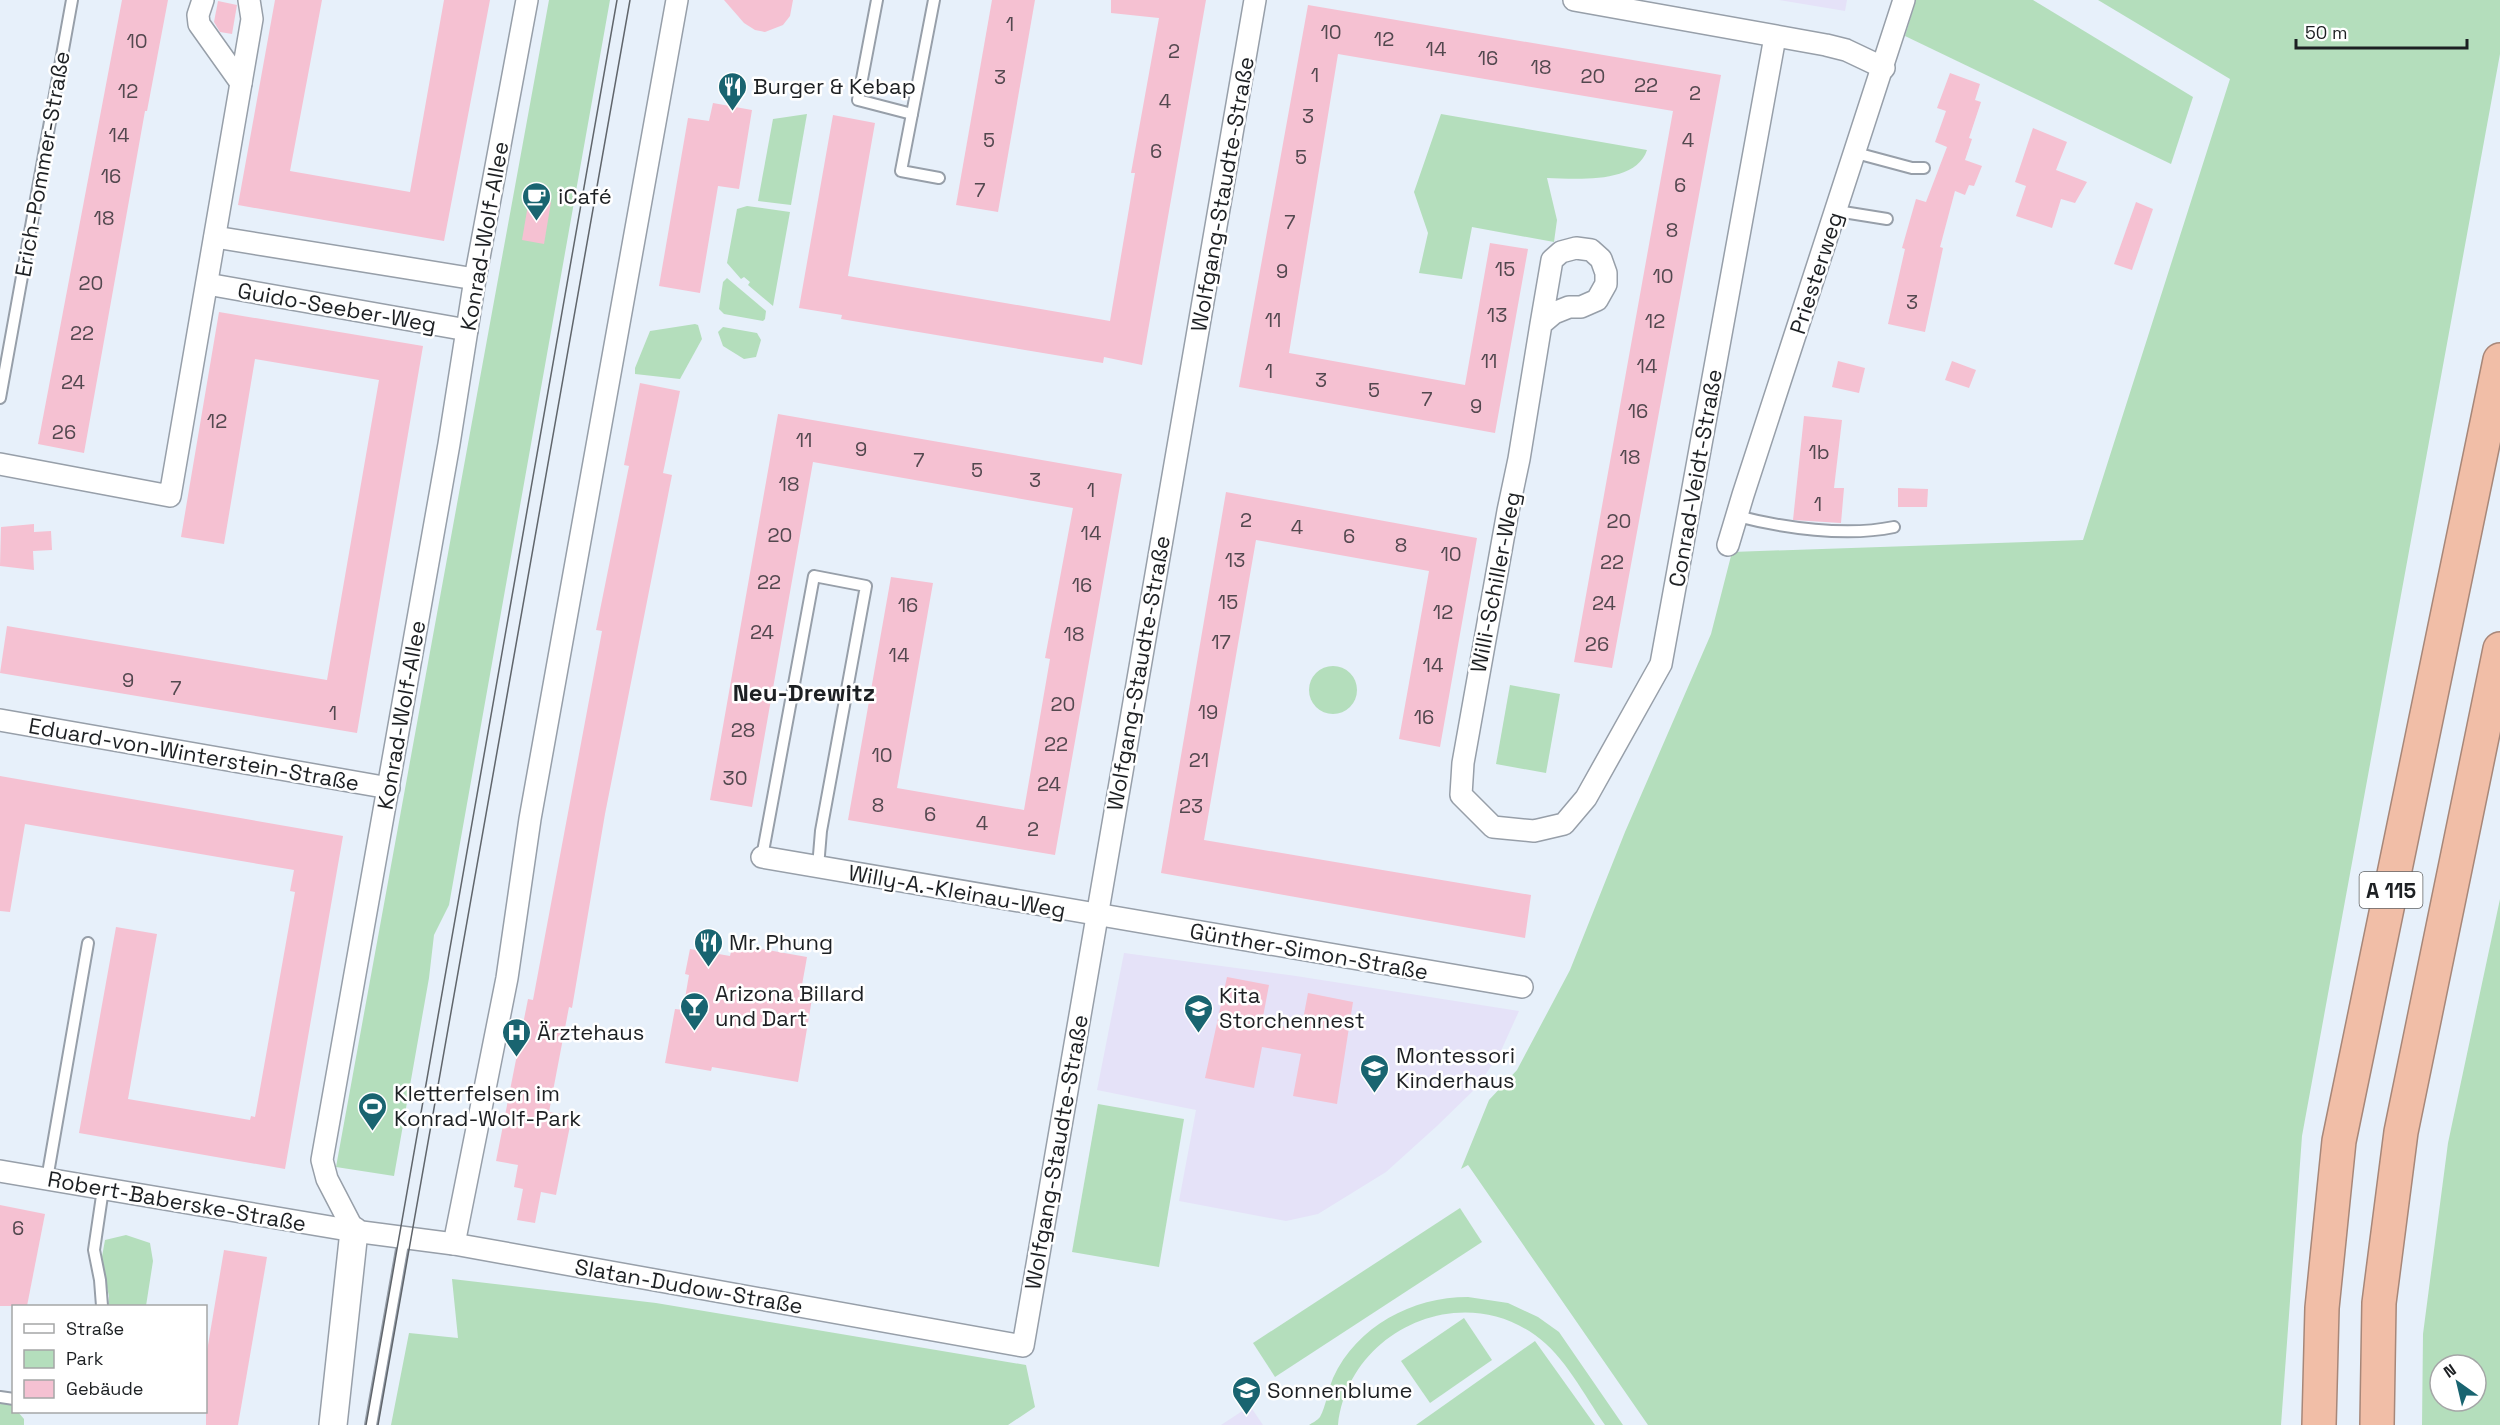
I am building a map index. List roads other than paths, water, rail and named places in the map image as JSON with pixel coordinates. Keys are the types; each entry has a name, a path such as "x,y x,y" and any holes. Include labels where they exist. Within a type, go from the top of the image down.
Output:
{"highway":[{"name":"A 115","path":"2319,1425 2322,1308 2339,1141 2500,360"},
{"name":"A 115","path":"2376,1425 2379,1303 2401,1132 2500,649"}],"street":[{"path":"203,0 198,15 199,24 241,83"},
{"name":"Guido-Seeber-Weg","path":"0,464 170,496 252,19 249,0"},
{"name":"Konrad-Wolf-Allee","path":"354,1231 327,1179 322,1160 449,444 475,279 527,0"},
{"path":"454,1244 507,978 530,819 677,0"},
{"name":"Wolfgang-Staudte-Straße","path":"1023,1346 1255,0"},
{"path":"1574,0 1846,50 1884,68"},
{"name":"Priesterweg","path":"1728,545 1884,68 1904,0"},
{"name":"Conrad-Veidt-Straße","path":"1492,827 1534,831 1564,824 1586,798 1661,664 1775,37"},
{"path":"215,237 475,279"},
{"name":"Guido-Seeber-Weg","path":"207,284 466,330"},
{"name":"Willi-Schiller-Weg","path":"1492,827 1461,795 1463,763 1497,568 1519,459 1541,324"},
{"name":"Eduard-von-Winterstein-Straße","path":"0,720 389,788"},
{"name":"Willy-A.-Kleinau-Weg","path":"762,857 1097,915"},
{"name":"Günther-Simon-Straße","path":"1097,915 1522,987"},
{"name":"Robert-Baberske-Straße","path":"0,1171 354,1231"},
{"path":"333,1425 354,1231"},
{"name":"Slatan-Dudow-Straße","path":"354,1231 454,1244 1023,1346"}],"lane":[{"name":"Erich-Pommer-Straße","path":"0,398 72,0"},
{"path":"877,0 858,100 912,114"},
{"path":"934,0 901,171 939,178"},
{"path":"1856,153 1912,168 1924,168"},
{"path":"1837,211 1887,219"},
{"path":"1737,516 1787,526 1843,531 1893,527"},
{"name":"Willy-A.-Kleinau-Weg","path":"762,857 814,576 866,585 821,831 818,867"},
{"path":"47,1179 88,944"},
{"path":"102,1305 94,1250 103,1189"},
{"path":"371,1425 404,1238"}],"tram line":[{"path":"366,1425 617,0"},
{"path":"378,1425 630,0"}],"place":[{"name":"Burger & Kebap","path":"732,112"},
{"name":"iCafé","path":"537,222"},
{"name":"Mr. Phung","path":"708,968"},
{"name":"Arizona Billard und Dart","path":"694,1032"},
{"name":"Kita Storchennest","path":"1198,1034"},
{"name":"Ärztehaus","path":"516,1058"},
{"name":"Montessori Kinderhaus","path":"1375,1094"},
{"name":"Kletterfelsen im Konrad-Wolf-Park","path":"373,1132"},
{"name":"Sonnenblume","path":"1246,1416"}],"district":[{"name":"Neu-Drewitz","path":"804,692"}]}
